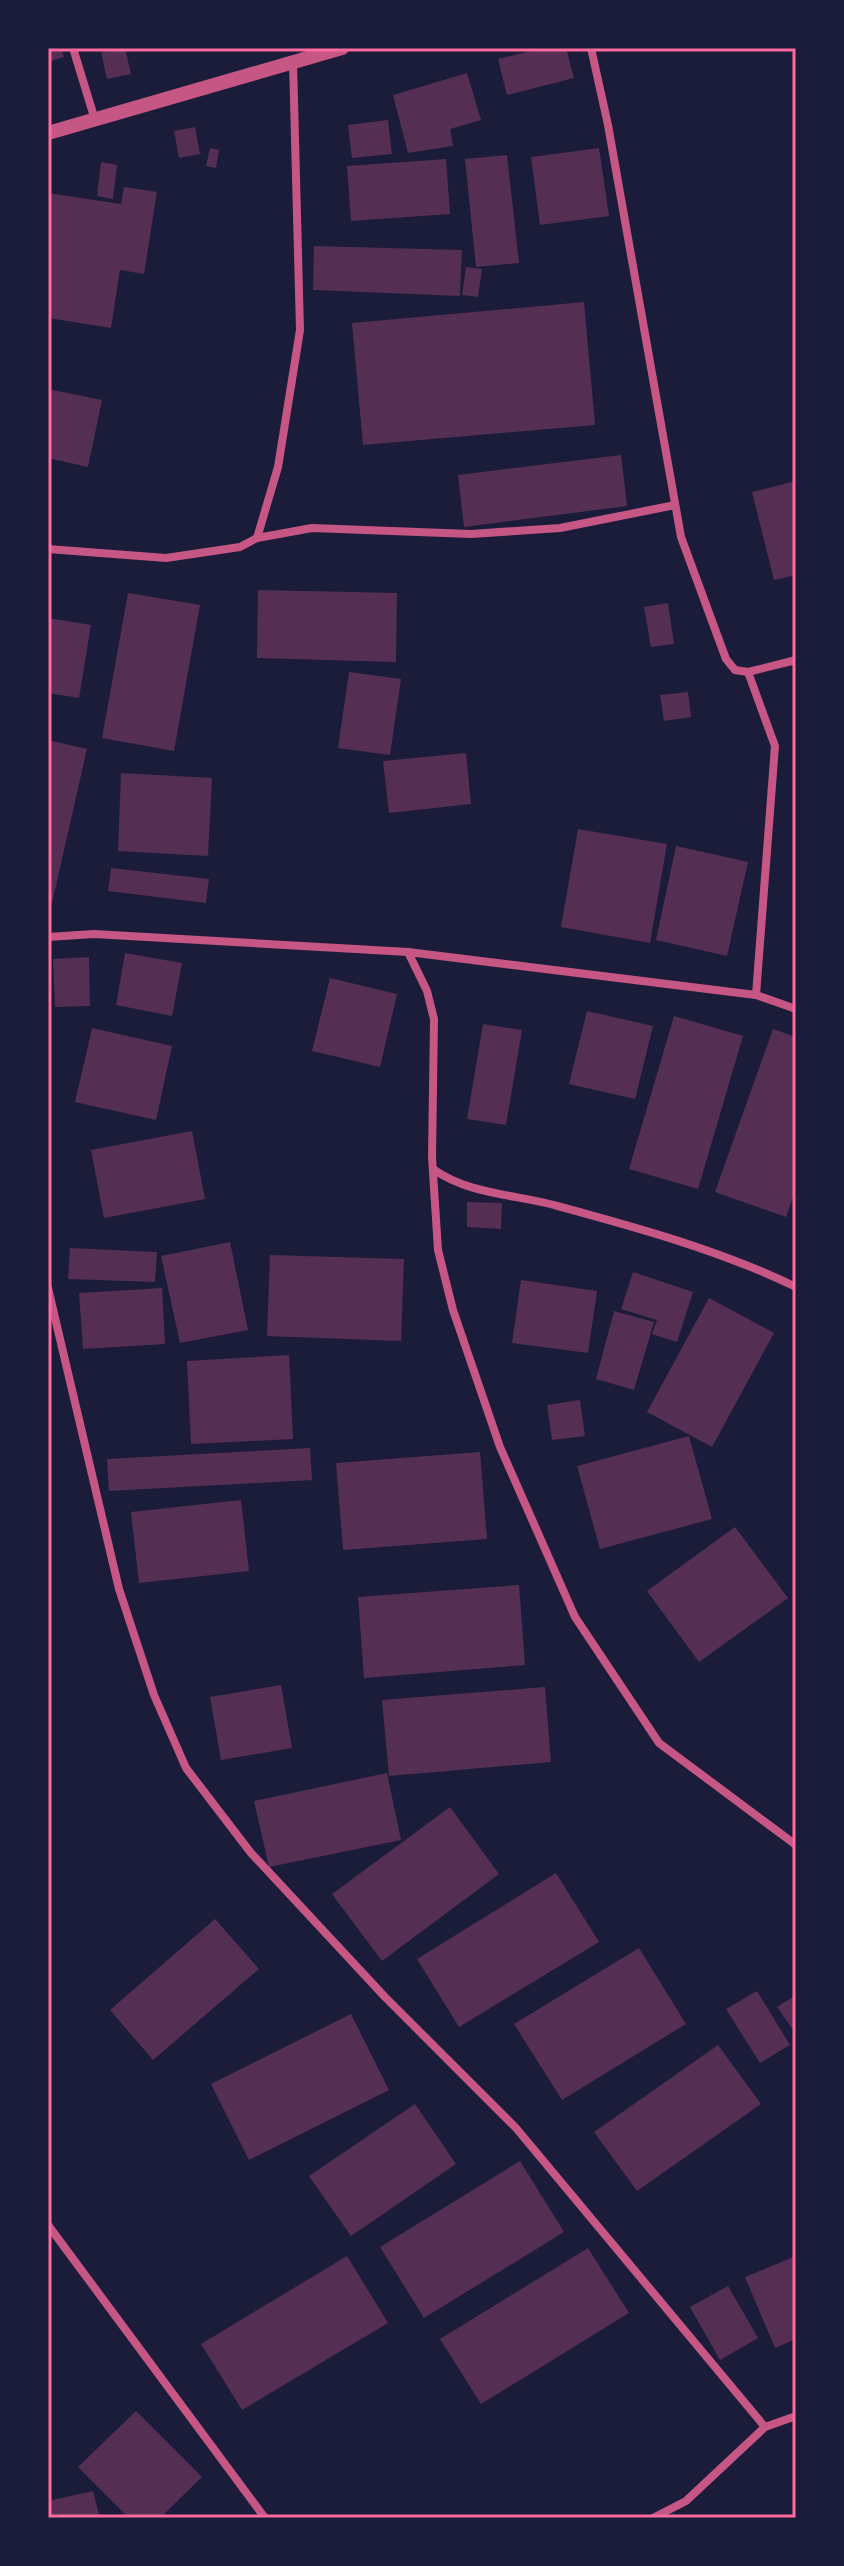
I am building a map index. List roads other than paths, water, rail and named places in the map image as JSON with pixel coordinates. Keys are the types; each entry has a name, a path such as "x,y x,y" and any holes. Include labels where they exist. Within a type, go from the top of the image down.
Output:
{"street":[{"path":"73,48 95,120"},
{"path":"48,133 342,48"},
{"path":"591,48 608,125 681,537 726,659 735,670 748,672 796,660"},
{"path":"257,538 278,467 300,330 293,62"},
{"path":"48,549 166,558 240,547 257,538 312,528 471,534 560,528 675,505"},
{"path":"748,672 775,746 756,995"},
{"path":"48,937 94,934 408,952 756,995 796,1009"},
{"path":"408,952 427,991 434,1019 433,1169 438,1250 453,1310 500,1447 575,1617 659,1743 796,1845"},
{"path":"433,1169 455,1185 529,1198 624,1224 796,1287"},
{"path":"48,1288 119,1589 154,1695 186,1768 251,1853 385,1997 516,2128 765,2427"},
{"path":"48,2225 265,2518"},
{"path":"653,2518 686,2501 765,2427 796,2416"}]}
